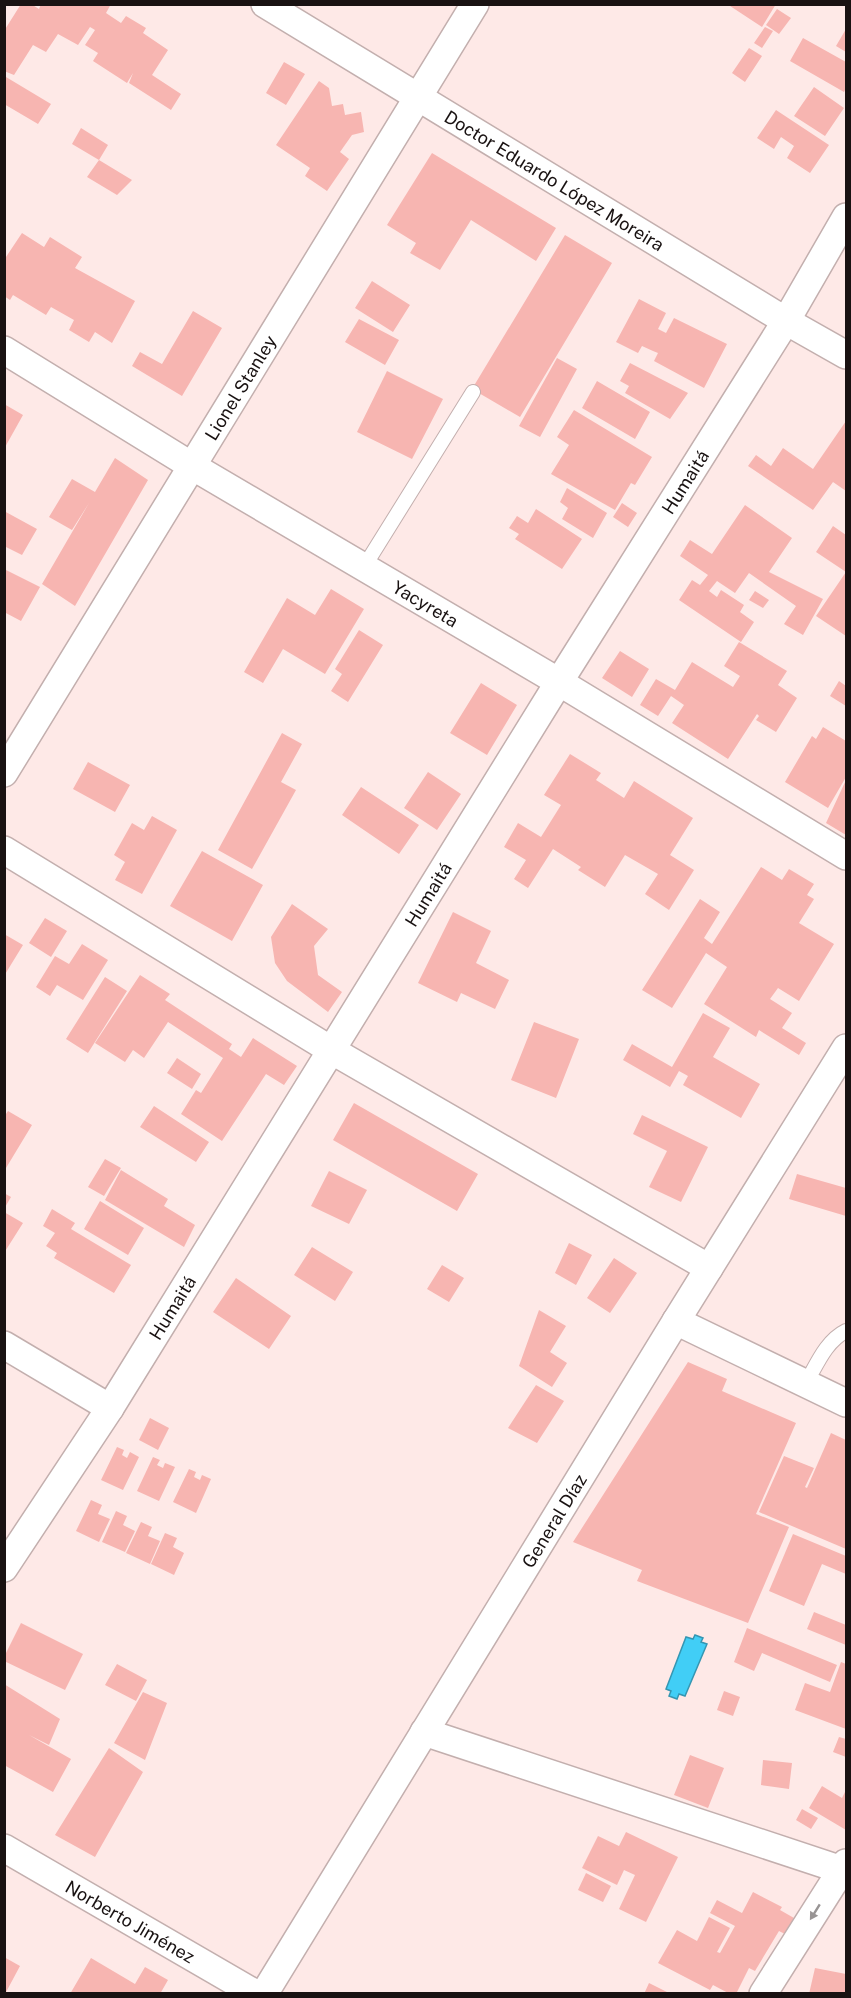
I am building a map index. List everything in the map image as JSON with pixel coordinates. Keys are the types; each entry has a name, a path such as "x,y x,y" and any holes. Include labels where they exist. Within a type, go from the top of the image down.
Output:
{"street":[{"name":"Doctor Eduardo López Moreira","path":"265,4 786,321 846,355"},
{"name":"Lionel Stanley","path":"4,773 475,4"},
{"name":"Humaitá","path":"4,1568 110,1408 559,682 786,321 846,217"},
{"name":"Yacyreta","path":"4,350 192,466 559,682 846,856"},
{"path":"4,850 331,1050 709,1268"},
{"name":"General Díaz","path":"264,1994 846,1048"},
{"path":"676,1321 846,1403"},
{"path":"4,1345 110,1408"},
{"path":"424,1732 844,1866 763,1994"},
{"name":"Norberto Jiménez","path":"4,1848 256,1994"}],"lane":[{"path":"364,567 473,392"},
{"path":"806,1383 825,1349 838,1335 846,1331"}],"water":[{"path":"695,1635 703,1638 701,1642 707,1644 685,1696 679,1694 677,1699 669,1696 671,1691 666,1689 686,1637 693,1639"}],"building":[{"path":"21,4 31,4 39,9 41,4 111,4 106,13 121,23 126,16 146,28 143,33 168,50 152,75 181,94 171,110 129,83 133,73 127,83 93,61 98,53 85,45 95,30 90,27 78,45 58,34 46,52 33,45 14,75 4,71 4,31"},
{"path":"727,4 776,4 762,27"},
{"path":"777,9 791,18 779,34 766,25"},
{"path":"765,27 773,31 762,48 754,43"},
{"path":"846,29 846,52 836,46"},
{"path":"803,38 846,62 844,92 790,61"},
{"path":"749,48 762,56 745,82 732,73"},
{"path":"284,62 305,74 286,105 266,93"},
{"path":"6,77 51,104 38,124 4,104"},
{"path":"319,81 329,88 332,106 343,104 345,115 361,112 364,132 352,135 340,152 349,159 327,191 305,176 310,168 276,145"},
{"path":"814,87 844,108 825,136 794,116"},
{"path":"776,110 829,145 810,173 787,158 794,146 781,137 774,149 757,138"},
{"path":"81,128 108,145 99,160 72,144"},
{"path":"432,153 556,228 536,261 471,220 440,270 410,253 416,243 387,225"},
{"path":"99,160 132,180 117,195 87,177"},
{"path":"22,233 44,247 50,237 82,257 75,268 135,301 112,343 95,332 89,342 69,330 74,320 51,307 46,315 13,295 10,300 4,296 4,260"},
{"path":"565,235 612,263 520,417 472,389"},
{"path":"372,281 410,305 393,332 355,308"},
{"path":"639,299 666,313 658,329 666,333 674,318 727,344 704,388 654,361 658,353 642,346 638,353 616,342"},
{"path":"193,311 222,328 182,396 132,366 140,352 162,364"},
{"path":"359,319 399,340 385,365 345,342"},
{"path":"557,358 577,369 540,437 519,426"},
{"path":"630,363 688,393 670,419 625,393 629,386 620,381"},
{"path":"387,371 443,399 412,459 357,432"},
{"path":"597,381 650,412 635,439 582,408"},
{"path":"4,404 23,415 4,449"},
{"path":"574,410 652,457 635,485 631,483 615,510 551,474 569,445 557,437"},
{"path":"846,421 846,491 833,482 813,510 748,466 756,455 771,466 783,448 813,469"},
{"path":"115,458 148,480 75,606 42,584 89,503 72,530 49,517 72,479 95,492"},
{"path":"567,488 607,513 593,538 562,519 568,508 560,502"},
{"path":"622,503 637,513 628,527 613,517"},
{"path":"745,505 792,538 769,572 823,599 803,635 784,624 796,606 749,573 735,593 717,581 709,591 717,597 721,590 744,605 740,612 754,622 741,642 679,600 692,580 700,585 708,575 680,556 690,540 712,554"},
{"path":"536,509 582,539 562,569 515,539 519,534 509,528 517,516 528,523"},
{"path":"4,511 37,529 22,555 4,546"},
{"path":"833,526 846,535 846,572 816,552"},
{"path":"4,569 40,587 21,621 4,612"},
{"path":"846,572 846,636 816,616"},
{"path":"331,589 364,609 325,674 283,649 263,683 244,672 287,598 315,615"},
{"path":"755,591 769,600 763,608 749,600"},
{"path":"359,630 383,645 348,702 331,691 342,674 335,669"},
{"path":"739,642 787,671 778,685 797,698 776,732 756,720 759,716 757,714 728,759 672,723 684,705 671,696 658,716 640,705 656,679 675,690 692,662 733,687 740,676 724,666"},
{"path":"620,651 649,669 632,697 602,678"},
{"path":"839,681 846,686 846,706 830,696"},
{"path":"481,683 517,705 487,755 450,733"},
{"path":"823,727 846,741 846,777 828,808 785,782 812,736 816,739"},
{"path":"282,733 302,744 281,782 296,790 252,869 218,850"},
{"path":"570,754 601,773 596,780 624,798 634,781 693,818 670,855 694,870 669,910 645,894 658,874 625,855 605,887 578,870 581,867 553,849 528,888 514,879 526,860 504,847 518,823 541,837 561,805 544,795"},
{"path":"88,762 130,785 115,812 73,789"},
{"path":"428,772 461,794 437,830 404,808"},
{"path":"846,780 846,835 826,823"},
{"path":"361,787 419,825 399,854 342,815"},
{"path":"152,816 177,830 142,894 115,880 125,862 114,855 132,823 144,830"},
{"path":"202,851 263,885 232,941 170,906"},
{"path":"761,867 782,880 789,869 814,884 807,895 814,899 799,923 834,944 799,1001 778,988 770,999 792,1013 782,1028 806,1043 799,1055 759,1030 756,1037 704,1004 727,967 706,953 672,1008 642,990 700,899 720,912 704,938 712,944"},
{"path":"292,904 328,929 314,946 318,975 342,992 328,1012 287,981 275,963 271,937"},
{"path":"453,912 491,931 476,963 509,980 495,1009 461,993 457,1002 418,983"},
{"path":"45,918 67,931 51,957 29,943"},
{"path":"4,934 23,945 4,976"},
{"path":"82,944 108,960 83,1000 57,985 50,996 36,987 55,956 69,964"},
{"path":"140,975 170,994 165,1000 232,1044 229,1049 241,1057 253,1038 297,1066 284,1085 266,1074 222,1141 181,1114 196,1090 201,1093 223,1058 168,1022 144,1058 133,1050 125,1062 95,1043"},
{"path":"105,977 127,991 88,1053 66,1039"},
{"path":"703,1013 730,1028 713,1057 760,1084 741,1118 683,1085 688,1076 679,1071 670,1087 623,1060 632,1044 672,1067"},
{"path":"534,1022 579,1039 556,1098 511,1080"},
{"path":"177,1058 201,1074 192,1089 167,1073"},
{"path":"354,1103 478,1174 457,1211 333,1140"},
{"path":"154,1106 209,1142 196,1162 140,1127"},
{"path":"8,1111 32,1125 6,1168 4,1167 4,1117"},
{"path":"642,1115 708,1147 681,1202 649,1187 667,1151 633,1134"},
{"path":"105,1159 121,1168 104,1196 88,1187"},
{"path":"121,1170 168,1199 164,1206 195,1225 184,1247 105,1200"},
{"path":"329,1171 367,1190 349,1224 311,1206"},
{"path":"797,1174 846,1188 846,1216 789,1199"},
{"path":"4,1193 11,1197 4,1209"},
{"path":"100,1201 144,1228 128,1255 84,1229"},
{"path":"52,1209 75,1223 71,1229 131,1265 114,1293 54,1258 57,1253 46,1246 55,1233 43,1226"},
{"path":"4,1212 23,1223 4,1253"},
{"path":"569,1243 592,1255 576,1285 555,1273"},
{"path":"312,1247 353,1272 335,1301 294,1275"},
{"path":"614,1258 637,1273 610,1313 587,1298"},
{"path":"442,1265 464,1278 449,1302 427,1289"},
{"path":"236,1278 291,1316 269,1349 213,1312"},
{"path":"539,1310 566,1326 550,1352 567,1363 552,1387 519,1366"},
{"path":"688,1362 727,1379 722,1391 796,1423 756,1514 789,1527 748,1623 637,1581 642,1570 573,1542"},
{"path":"536,1385 564,1401 537,1443 508,1428"},
{"path":"150,1418 169,1428 158,1450 139,1440"},
{"path":"831,1433 846,1440 846,1549 759,1512 784,1456 814,1468 805,1487 807,1488"},
{"path":"117,1447 124,1450 122,1455 127,1458 130,1452 139,1457 123,1490 101,1480"},
{"path":"153,1457 160,1460 157,1465 163,1468 165,1463 175,1467 159,1501 137,1491"},
{"path":"189,1469 196,1472 194,1477 200,1480 202,1475 211,1479 196,1513 173,1502"},
{"path":"91,1500 102,1505 98,1514 110,1519 99,1542 76,1531"},
{"path":"116,1511 127,1516 123,1525 135,1531 125,1552 102,1542"},
{"path":"141,1522 152,1527 148,1536 160,1541 150,1564 126,1553"},
{"path":"165,1533 177,1538 173,1547 184,1553 174,1575 151,1564"},
{"path":"793,1534 846,1556 846,1574 822,1564 804,1606 769,1591"},
{"path":"814,1612 846,1625 846,1645 807,1629"},
{"path":"21,1623 83,1654 65,1690 4,1661"},
{"path":"747,1628 837,1665 830,1682 762,1653 754,1671 734,1662"},
{"path":"841,1662 846,1664 846,1729 795,1710 805,1683 830,1692"},
{"path":"117,1664 147,1680 136,1701 105,1685"},
{"path":"4,1684 60,1719 49,1745 29,1735 71,1759 53,1792 4,1765"},
{"path":"724,1691 740,1697 733,1716 717,1710"},
{"path":"143,1692 167,1703 145,1760 114,1743"},
{"path":"839,1737 846,1739 846,1757 833,1752"},
{"path":"109,1748 143,1772 95,1857 55,1835"},
{"path":"690,1755 724,1768 708,1808 674,1795"},
{"path":"763,1760 792,1763 789,1789 761,1785"},
{"path":"822,1786 842,1798 846,1790 846,1830 809,1808"},
{"path":"802,1809 818,1818 811,1829 796,1820"},
{"path":"626,1832 678,1857 646,1922 619,1909 635,1875 624,1870 617,1885 582,1868 598,1836 619,1846"},
{"path":"586,1873 611,1886 603,1902 578,1890"},
{"path":"753,1892 782,1907 780,1910 794,1918 785,1934 779,1931 755,1971 749,1968 736,1994 730,1994 713,1985 710,1990 658,1963 677,1930 697,1941 709,1917 730,1928 717,1952 720,1953 735,1926 710,1913 717,1900 742,1913"},
{"path":"4,1957 20,1966 5,1994 4,1994"},
{"path":"91,1958 135,1984 145,1967 168,1980 160,1994 70,1994"},
{"path":"815,1968 846,1974 846,1994 809,1994"},
{"path":"649,1983 671,1994 644,1994"}]}
